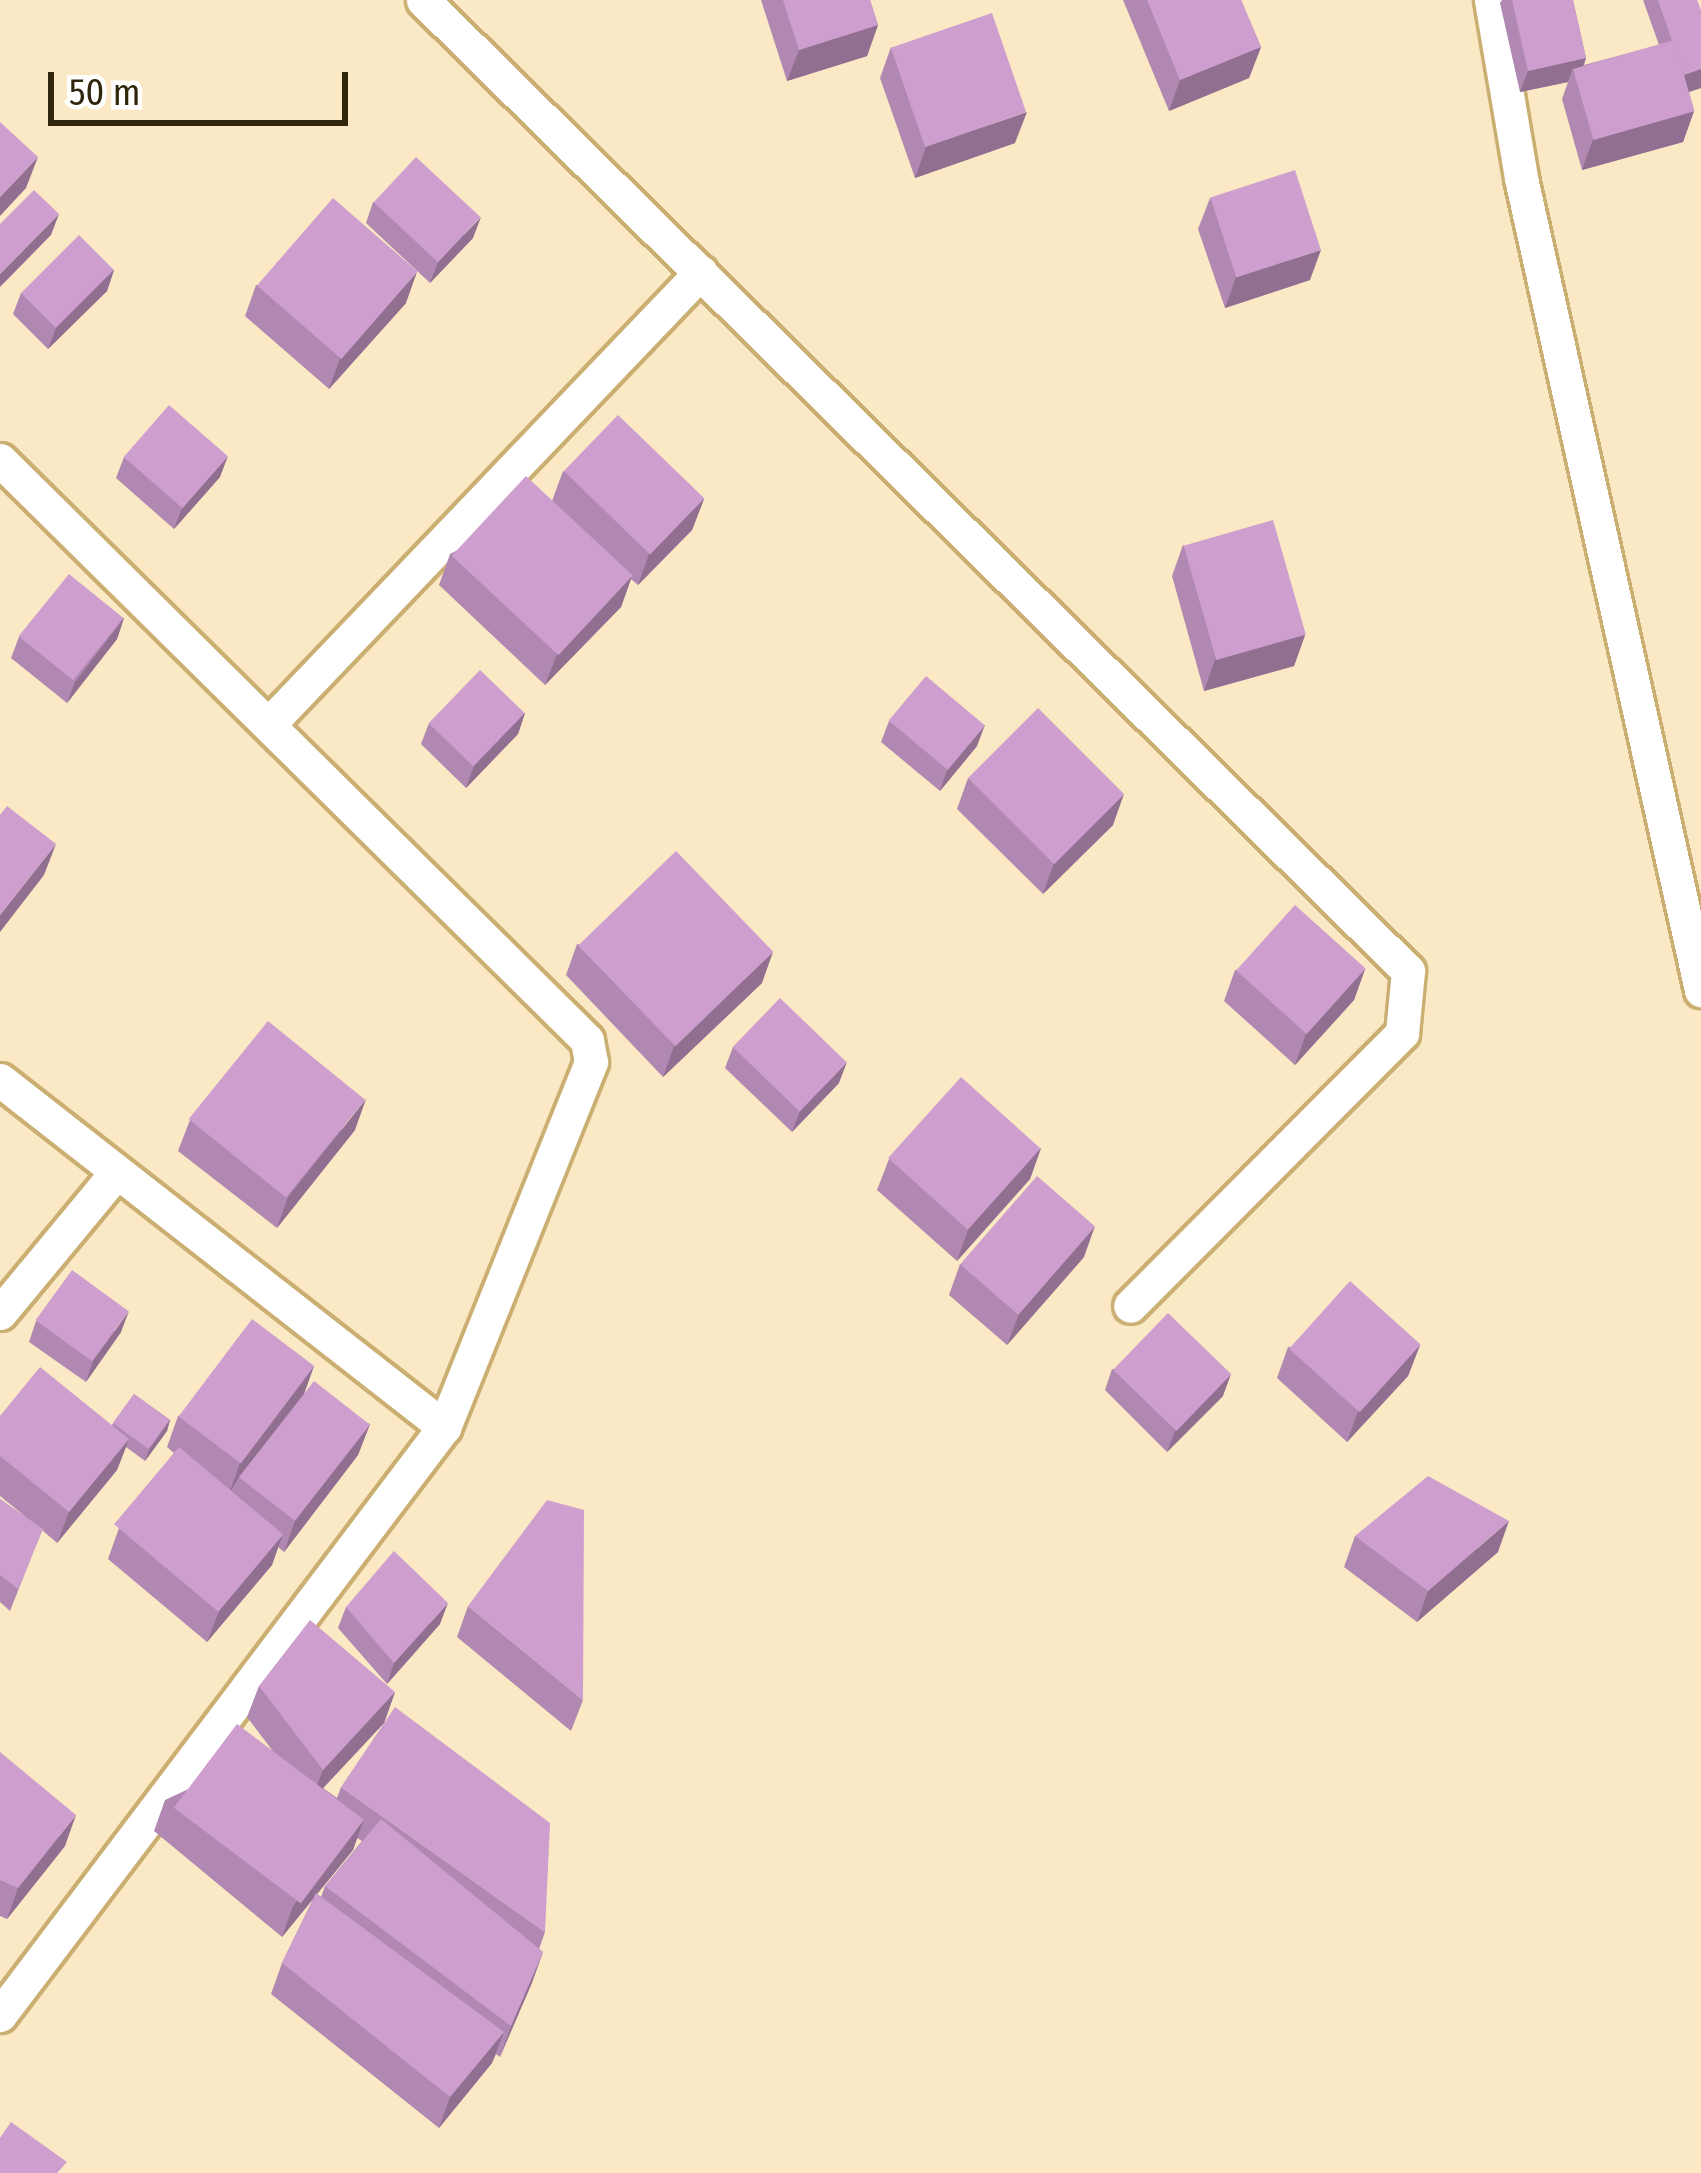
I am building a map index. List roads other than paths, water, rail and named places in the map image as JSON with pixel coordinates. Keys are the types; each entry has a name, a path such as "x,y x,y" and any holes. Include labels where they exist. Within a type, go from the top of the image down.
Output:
{"street":[{"path":"423,0 1408,971 1402,1033 1130,1306"},
{"path":"1491,0 1521,178 1701,990"},
{"path":"269,724 701,272"},
{"path":"0,460 587,1040 586,1090 444,1427 0,2014"},
{"path":"0,1081 444,1427"},
{"path":"0,1313 116,1173"}]}
